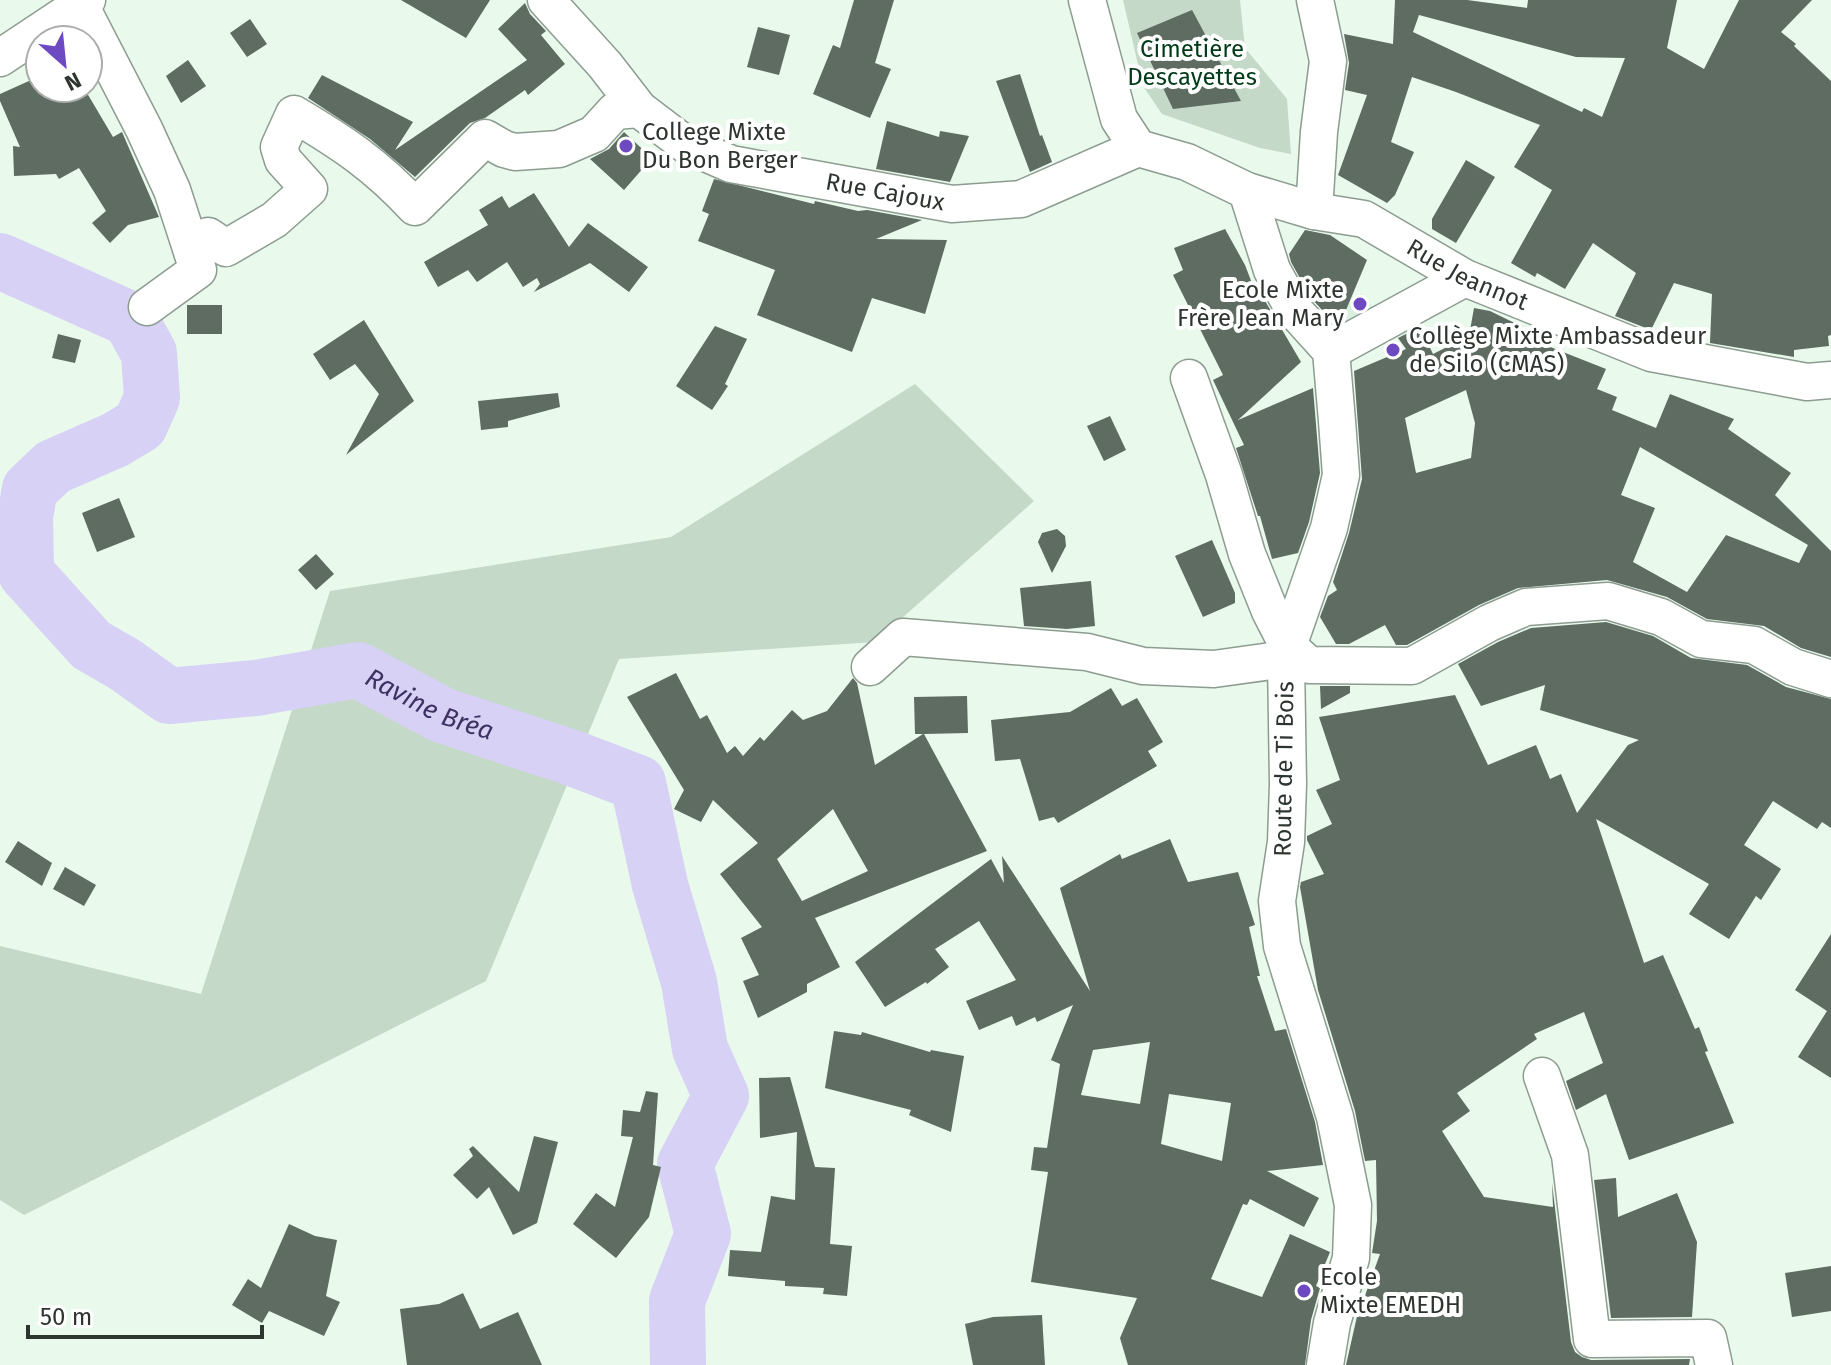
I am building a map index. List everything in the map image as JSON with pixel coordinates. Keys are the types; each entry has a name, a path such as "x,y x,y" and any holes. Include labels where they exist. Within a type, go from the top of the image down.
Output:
{"street":[{"name":"Rue Cajoux","path":"546,0 605,65 639,109 685,144 731,164 952,204 1021,199 1138,148"},
{"path":"1087,0 1119,119 1138,148"},
{"path":"1314,211 1328,61 1315,0"},
{"path":"0,58 84,3 172,190 198,270 147,307"},
{"path":"193,254 198,243 208,236 226,248 274,220 309,189 283,160 279,147 294,114 346,145 386,176 415,207 485,138 515,152 559,149 594,134 615,111 639,109"},
{"name":"Rue Jeannot","path":"1138,148 1187,162 1247,191 1314,211 1364,219 1465,278 1651,353 1807,382 1831,380"},
{"path":"1247,191 1272,270 1294,310 1331,351 1465,278"},
{"name":"Route de Ti Bois","path":"1325,1365 1332,1323 1351,1258 1353,1205 1335,1117 1282,946 1277,901 1286,842 1287,653 1329,528 1341,475 1331,351"},
{"path":"1189,378 1224,475 1247,554 1287,653 1309,665 1412,666 1489,623 1526,607 1608,601 1661,617 1701,639 1754,645 1793,667 1831,679"},
{"path":"870,667 903,637 1087,652 1143,666 1214,669 1287,653"},
{"path":"1542,1076 1570,1155 1592,1339 1708,1338 1714,1365"}],"shaded area":[{"name":"Ecole Mixte Frère Jean Mary","path":"1361,293 1380,316 1348,338 1335,317"}],"green space":[{"name":"Cimetière Descayettes","path":"1123,0 1240,0 1245,48 1287,99 1291,154 1260,148 1162,114 1143,86"},
{"path":"915,384 1034,501 875,642 619,659 486,981 24,1215 0,1200 0,946 201,994 330,591 671,537"}],"building":[{"path":"401,0 490,0 466,38"},
{"path":"854,0 894,0 875,63 891,69 870,118 813,94 833,45 840,48"},
{"path":"1395,0 1467,0 1527,8 1528,0 1677,0 1667,48 1704,69 1739,0 1812,0 1781,32 1831,81 1829,346 1794,350 1794,357 1710,343 1712,294 1674,283 1651,330 1615,316 1636,273 1593,243 1565,289 1511,263 1552,190 1514,167 1540,125 1456,92 1412,77 1391,142 1414,152 1395,195 1387,203 1338,175 1367,95 1345,90 1349,63 1344,34 1393,44","holes":["1419,15 1576,57 1625,58 1602,117 1584,108 1582,112 1413,32"]},
{"path":"525,3 530,14 546,31 541,35 565,64 528,95 525,90 485,118 470,123 415,177 370,139 308,98 322,75 413,122 395,150 527,60 498,29"},
{"path":"1192,10 1241,101 1173,109 1137,33"},
{"path":"250,19 267,44 247,57 230,33"},
{"path":"758,27 790,35 779,75 747,67"},
{"path":"188,60 206,86 181,103 166,76"},
{"path":"1020,74 1052,162 1030,172 996,81"},
{"path":"24,83 24,104 93,104 113,137 122,132 159,217 128,225 110,243 92,223 106,211 79,168 59,179 56,174 14,176 13,146 20,147 0,101 0,94"},
{"path":"887,121 939,137 940,131 969,136 950,182 876,169"},
{"path":"624,132 652,158 624,190 590,159 609,149"},
{"path":"1466,160 1495,177 1456,243 1432,229 1432,219"},
{"path":"714,179 814,204 815,201 922,220 876,239 947,240 925,314 872,298 852,352 757,315 775,270 698,241 709,214 702,211"},
{"path":"534,193 569,247 588,223 648,267 629,292 590,263 534,292 540,284 537,278 523,287 507,262 477,282 468,270 438,287 424,262 488,225 479,210 502,196 509,208"},
{"path":"1225,229 1245,265 1258,299 1261,294 1301,362 1238,420 1313,388 1320,473 1309,522 1298,553 1272,559 1236,448 1244,445 1213,380 1223,375 1173,275 1183,270 1174,248"},
{"path":"1305,230 1330,235 1367,260 1341,322 1336,325 1311,298 1291,262 1289,254"},
{"path":"187,305 222,305 222,334 187,334"},
{"path":"1474,308 1490,311 1527,329 1525,337 1606,369 1597,389 1617,397 1612,410 1656,428 1670,394 1734,419 1728,429 1791,473 1775,495 1831,551 1831,657 1801,648 1764,626 1707,619 1667,597 1607,580 1518,588 1479,605 1407,645 1396,645 1385,625 1349,644 1336,644 1320,617 1328,596 1337,590 1333,582 1362,479 1354,371 1406,349 1398,338 1420,327 1433,354 1469,336","holes":["1466,390 1475,423 1471,458 1416,473 1405,418","1640,447 1808,545 1799,563 1726,535 1687,592 1633,562 1655,508 1621,495"]},
{"path":"364,320 414,401 346,455 379,394 355,364 330,380 313,354"},
{"path":"715,326 747,339 725,384 728,386 712,410 676,386"},
{"path":"58,334 81,340 75,363 52,358"},
{"path":"558,393 560,407 508,421 508,427 481,430 478,401"},
{"path":"1110,416 1126,450 1104,461 1087,426"},
{"path":"119,498 135,537 97,552 82,513"},
{"path":"1057,529 1065,536 1066,546 1052,573 1038,542 1042,533"},
{"path":"1212,540 1235,593 1235,603 1203,617 1175,556"},
{"path":"316,554 334,574 316,590 298,570"},
{"path":"1091,581 1095,626 1067,629 1024,626 1020,588"},
{"path":"1606,622 1653,636 1691,658 1747,665 1786,687 1831,699 1831,828 1822,822 1817,829 1773,801 1744,845 1781,869 1761,900 1756,896 1729,939 1689,914 1709,884 1596,819 1644,963 1663,955 1695,1029 1699,1027 1708,1051 1705,1052 1734,1123 1629,1160 1606,1094 1576,1110 1566,1081 1603,1063 1584,1012 1534,1034 1537,1039 1457,1093 1470,1111 1442,1131 1484,1197 1553,1207 1552,1183 1571,1342 1575,1352 1591,1360 1690,1359 1689,1365 1346,1365 1360,1303 1380,1254 1372,1253 1377,1221 1376,1160 1365,1161 1355,1111 1318,990 1300,887 1301,882 1324,874 1307,840 1307,836 1332,824 1316,790 1340,780 1319,717 1455,695 1488,765 1536,745 1550,779 1561,774 1577,813 1628,745 1639,740 1540,710 1545,685 1481,706 1458,664 1531,628"},
{"path":"676,673 700,719 707,715 727,753 735,746 743,756 760,737 764,741 792,710 803,720 827,711 853,678 857,683 875,765 923,734 915,734 914,697 967,696 968,733 924,734 987,851 815,918 840,967 807,984 807,992 758,1018 743,981 759,975 741,938 762,927 720,874 758,843 713,800 701,822 674,809 684,790 627,697","holes":["833,809 868,871 802,901 777,859"]},
{"path":"1320,686 1350,686 1350,693 1321,709"},
{"path":"1111,688 1122,706 1137,698 1163,742 1148,751 1157,766 1058,823 1054,817 1039,821 1020,759 995,761 991,720 1070,712"},
{"path":"1170,839 1188,882 1238,872 1255,925 1249,927 1260,976 1257,976 1275,1031 1286,1029 1315,1122 1323,1165 1267,1171 1319,1198 1304,1227 1250,1199 1247,1205 1243,1204 1211,1279 1262,1297 1290,1234 1330,1252 1316,1286 1320,1288 1311,1320 1305,1365 1128,1365 1120,1338 1137,1298 1031,1282 1048,1172 1031,1170 1034,1147 1047,1148 1060,1064 1051,1060 1073,1005 1037,1022 1035,1017 1016,1026 1012,1016 979,1030 966,1001 1016,980 979,921 935,949 949,967 927,984 885,1007 855,962 991,859 1004,883 1002,856 1090,991 1060,888 1120,854 1122,859","holes":["1150,1042 1140,1104 1081,1095 1093,1050","1169,1094 1231,1103 1222,1161 1161,1144"]},
{"path":"18,841 52,863 42,886 5,862"},
{"path":"65,867 96,885 84,906 53,889"},
{"path":"1831,934 1831,1078 1798,1057 1827,1011 1795,990"},
{"path":"834,1031 861,1035 862,1032 930,1052 964,1056 951,1132 909,1115 911,1110 825,1088"},
{"path":"790,1077 815,1167 835,1168 830,1244 852,1246 847,1296 823,1294 824,1288 785,1286 785,1281 728,1276 730,1250 761,1252 771,1196 795,1200 797,1132 760,1138 759,1078"},
{"path":"646,1091 658,1093 653,1165 661,1167 649,1217 616,1258 573,1224 596,1193 615,1207 633,1137 621,1136 623,1110 640,1112"},
{"path":"534,1136 558,1142 537,1223 513,1235 489,1187 477,1199 453,1175 473,1156 469,1149 473,1146 519,1192"},
{"path":"1616,1178 1618,1217 1677,1193 1697,1242 1692,1317 1611,1318 1594,1180"},
{"path":"289,1224 315,1236 337,1240 326,1296 340,1302 324,1336 269,1311 262,1323 232,1305 248,1279 261,1288"},
{"path":"1831,1266 1831,1311 1792,1317 1785,1273"},
{"path":"463,1293 480,1329 518,1312 542,1365 407,1365 400,1309 439,1304"},
{"path":"1042,1315 1045,1365 973,1365 965,1324 993,1317"}],"waterway":[{"name":"Ravine Bréa","path":"0,261 130,319 149,353 152,398 140,425 115,440 53,467 30,489 25,516 26,573 91,645 169,696 256,688 358,670 442,715 638,783 660,885 689,982 700,1049 721,1096 685,1164 703,1234 677,1301 678,1365"}],"place":[{"name":"College Mixte Du Bon Berger","path":"626,146"},
{"name":"Ecole Mixte Frère Jean Mary","path":"1360,304"},
{"name":"Collège Mixte Ambassadeur de Silo (CMAS)","path":"1393,350"},
{"name":"Ecole Mixte EMEDH","path":"1304,1291"}]}
